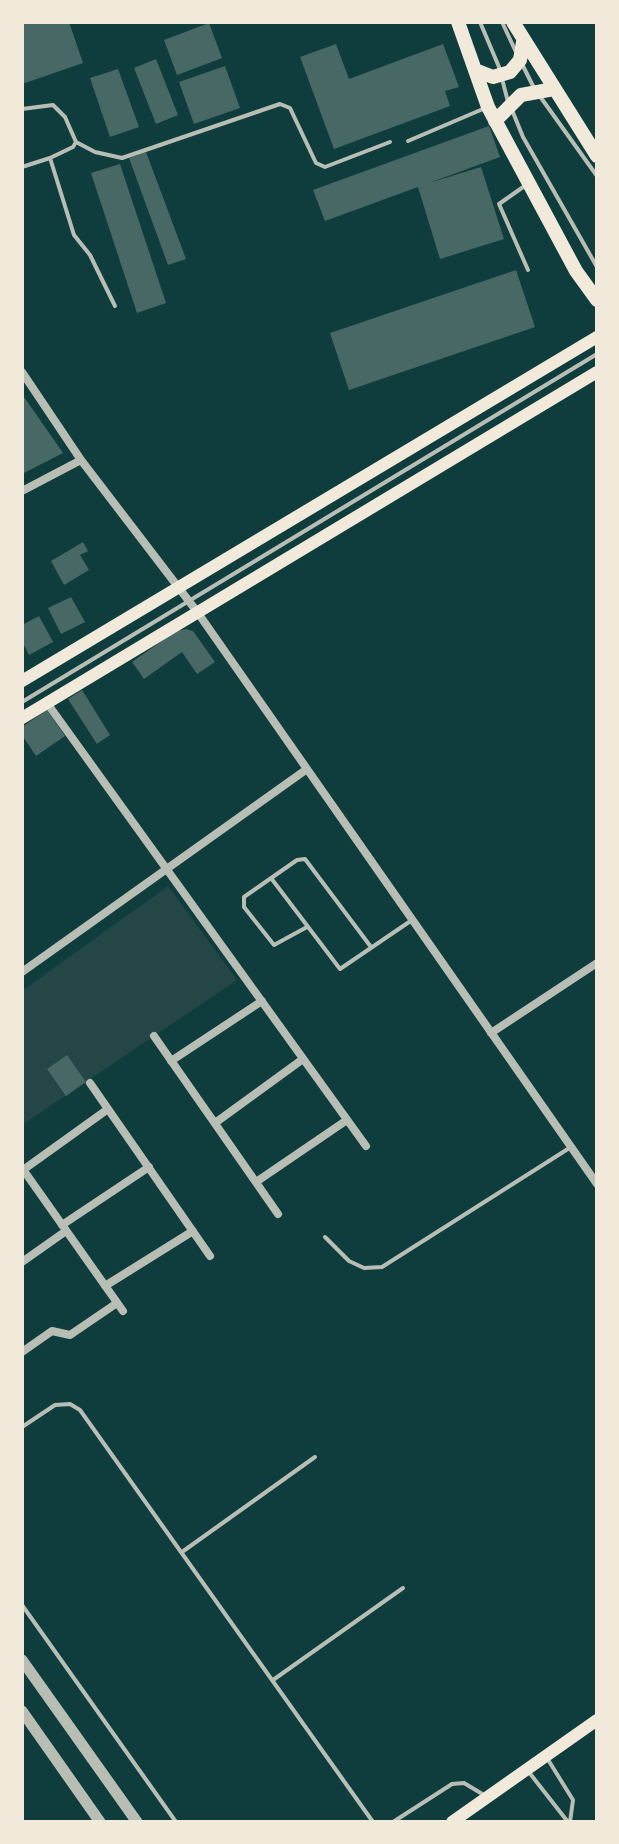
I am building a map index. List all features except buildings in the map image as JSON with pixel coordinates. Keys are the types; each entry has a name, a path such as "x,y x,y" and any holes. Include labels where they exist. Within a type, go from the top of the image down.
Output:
{"main road":[{"path":"458,22 491,114 576,271 597,300"},
{"path":"513,22 597,156"},
{"path":"475,70 483,75 502,76 520,60 523,42"},
{"path":"491,114 535,90 554,89"},
{"path":"22,681 597,337"},
{"path":"22,718 194,608 597,372"},
{"path":"452,1822 597,1720"}],"street":[{"path":"22,372 81,460 194,608 597,1184"},
{"path":"22,491 81,460"},
{"path":"47,703 366,1146"},
{"path":"22,972 307,769"},
{"path":"491,1033 597,963"},
{"path":"171,1061 262,1001"},
{"path":"154,1036 278,1214"},
{"path":"215,1123 303,1059"},
{"path":"90,1083 210,1256"},
{"path":"108,1109 22,1169 123,1311"},
{"path":"256,1182 349,1122"},
{"path":"22,1262 149,1167"},
{"path":"105,1286 193,1231"},
{"path":"22,1352 52,1331 70,1335 117,1303"},
{"path":"22,1660 137,1822"},
{"path":"22,1711 100,1822"}],"lane":[{"path":"480,22 523,137 597,267"},
{"path":"502,22 535,90 578,145 597,176"},
{"path":"22,109 53,105 65,117 76,142 95,152 122,158 280,104 290,108 316,163 325,167 390,142"},
{"path":"408,141 491,114"},
{"path":"22,167 50,158 73,147 76,142"},
{"path":"50,158 74,235 90,255 115,306"},
{"path":"528,184 499,204 528,270"},
{"path":"22,702 194,608 597,354"},
{"path":"307,927 280,945 268,941 242,902 297,860 305,859 371,947"},
{"path":"271,878 340,969 412,920"},
{"path":"349,1122 359,1119"},
{"path":"325,1237 349,1261 364,1268 382,1267 571,1147"},
{"path":"22,1427 55,1405 70,1404 80,1410 373,1822"},
{"path":"182,1552 315,1457"},
{"path":"273,1680 403,1588"},
{"path":"22,1605 176,1822"},
{"path":"546,1756 573,1800 569,1822"},
{"path":"527,1769 569,1822"},
{"path":"393,1822 452,1784 464,1783 488,1797"}],"shaded area":[{"path":"168,886 237,980 22,1125 22,991"}]}
